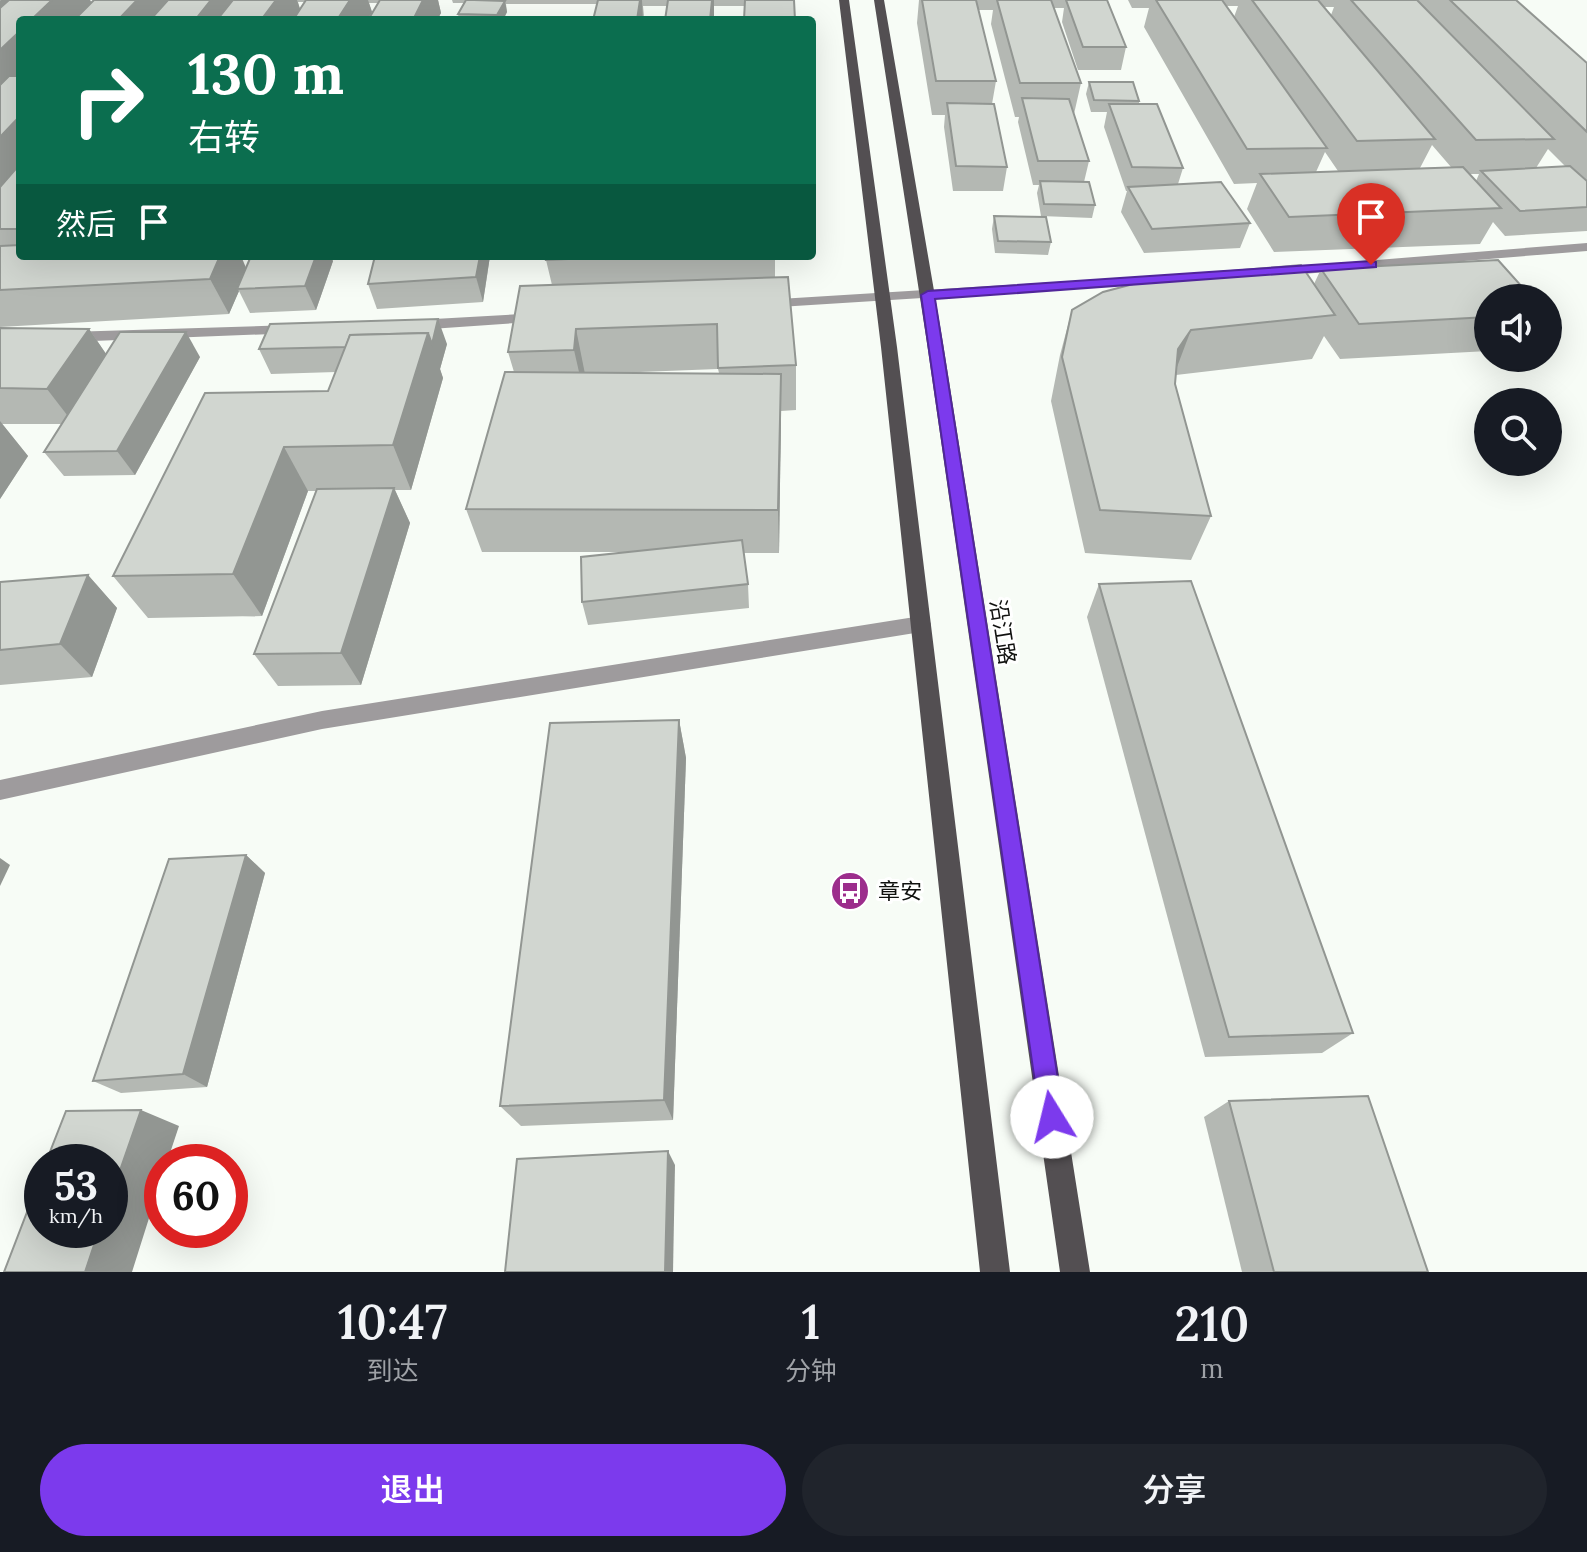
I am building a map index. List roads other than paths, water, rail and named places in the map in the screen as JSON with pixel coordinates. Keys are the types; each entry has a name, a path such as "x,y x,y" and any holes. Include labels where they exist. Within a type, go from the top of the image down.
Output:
{"main road":[{"path":"844,0 921,624 995,1272"},
{"name":"沿江路","path":"879,0 928,295 1075,1272"}],"street":[{"path":"1262,273 1587,247"},
{"path":"742,305 1183,278"},
{"path":"398,326 555,317"},
{"path":"48,338 302,329"},
{"path":"0,790 322,720 921,624"}],"place":[{"name":"章安","path":"850,891"}]}
